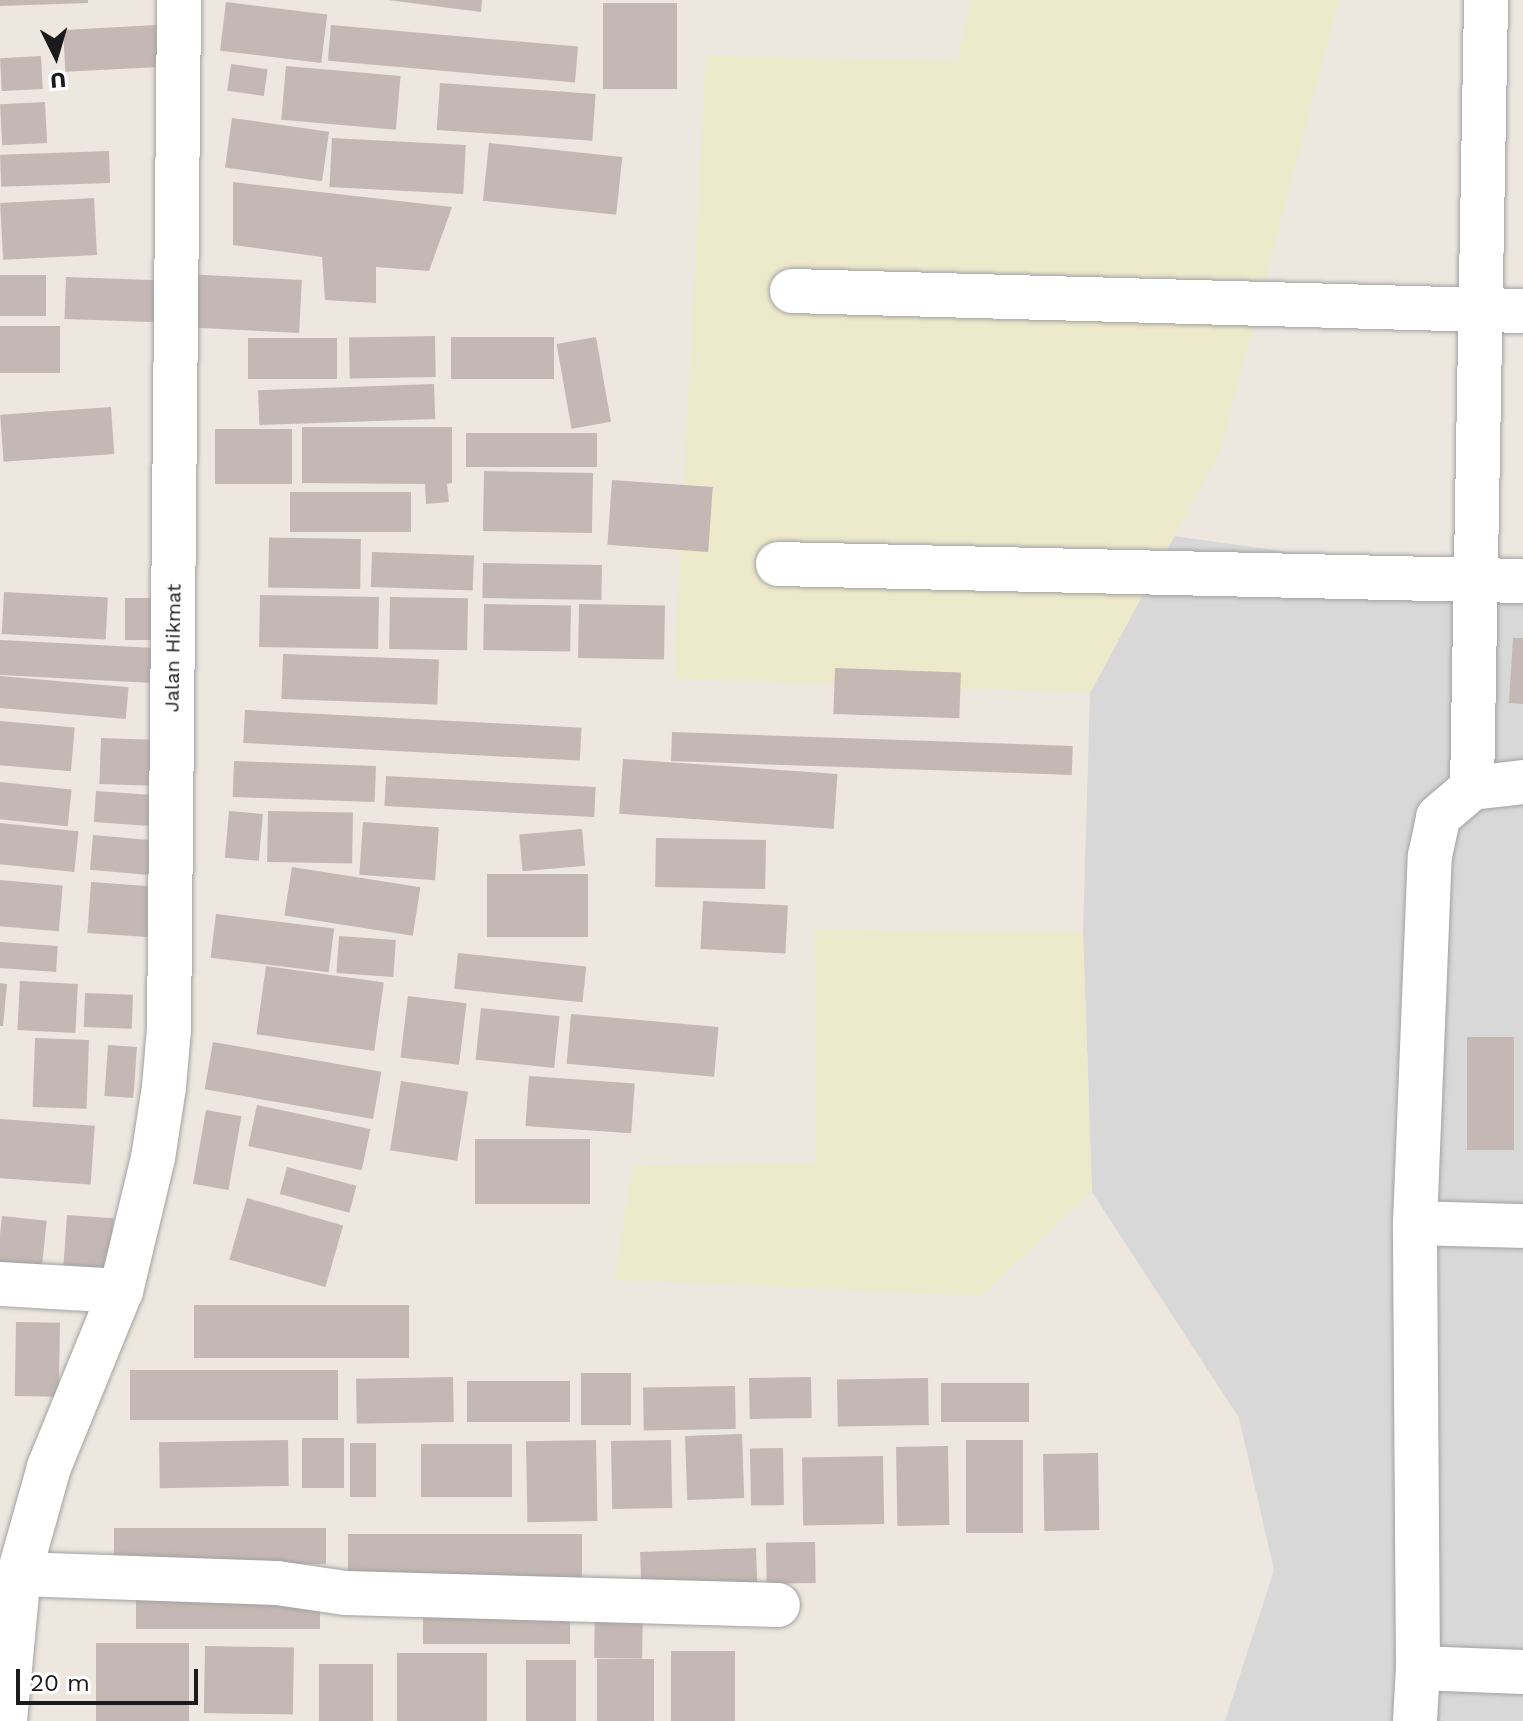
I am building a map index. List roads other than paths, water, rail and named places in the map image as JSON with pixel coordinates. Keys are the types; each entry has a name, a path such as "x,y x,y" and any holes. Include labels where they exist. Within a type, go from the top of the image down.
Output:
{"street":[{"name":"Jalan Hikmat","path":"5,1721 19,1574 49,1467 121,1291 153,1158 169,1029 179,0"},
{"path":"1472,788 1486,0"},
{"path":"792,291 1523,311"},
{"path":"778,564 1523,581"},
{"path":"1415,1721 1418,1668 1415,1223 1430,856 1438,817 1472,788 1523,782"},
{"path":"1415,1223 1523,1226"},
{"path":"0,1284 121,1291"},
{"path":"19,1574 277,1583 345,1593 778,1605"},
{"path":"1418,1668 1523,1672"}]}
